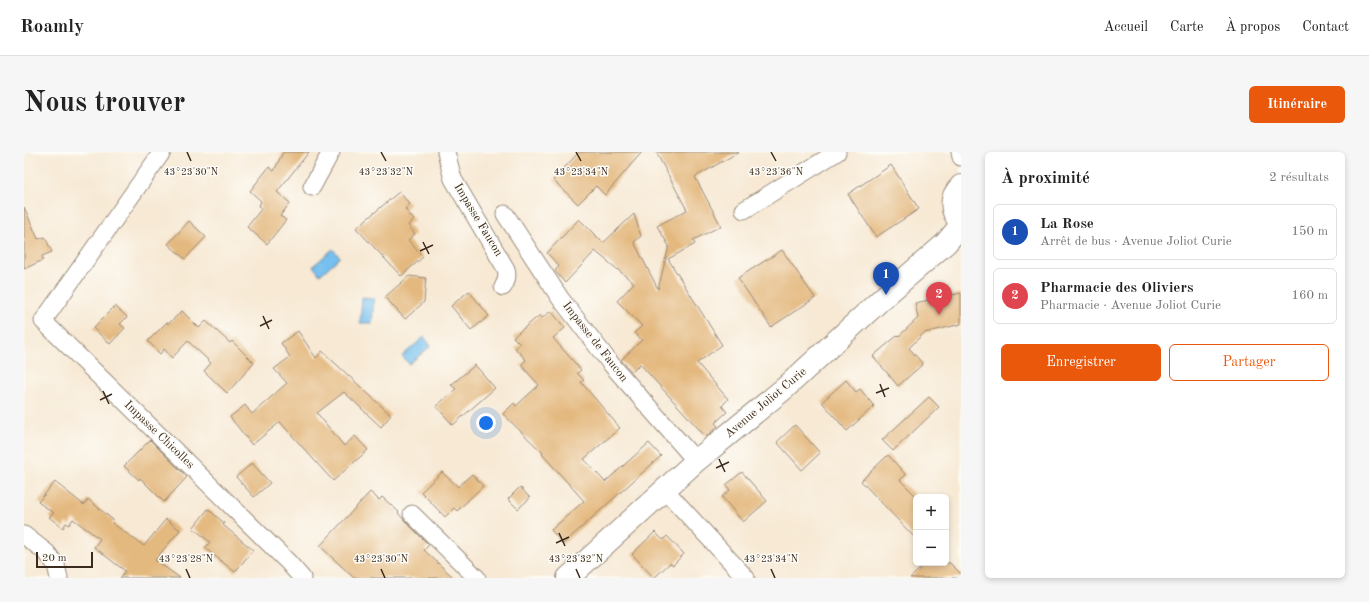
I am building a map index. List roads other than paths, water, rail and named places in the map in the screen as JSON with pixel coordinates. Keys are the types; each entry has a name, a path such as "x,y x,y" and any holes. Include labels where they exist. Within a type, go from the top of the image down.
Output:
{"street":[{"name":"Impasse Chicolles","path":"162,152 43,321 288,562 302,578"},
{"path":"312,188 331,152"},
{"name":"Impasse Faucon","path":"446,152 453,179 506,268 508,275 507,282 503,287"},
{"path":"744,210 837,152"},
{"path":"960,152 961,157"},
{"path":"961,186 956,191 952,200 952,209 955,218 961,224"},
{"name":"Impasse de Faucon","path":"506,214 560,298 611,364 696,461"},
{"name":"Avenue Joliot Curie","path":"568,578 696,461 786,388 886,295 946,243 961,224"},
{"path":"664,489 746,578"},
{"path":"412,514 477,578"},
{"path":"24,535 47,553 56,565 59,578"}],"water":[{"path":"333,249 340,257 320,275 313,266"},
{"path":"362,297 374,298 372,323 360,323"},
{"path":"424,337 431,346 409,364 402,356"}],"place":[{"name":"La Rose","path":"886,295"},
{"name":"Pharmacie des Oliviers","path":"939,315"}]}
